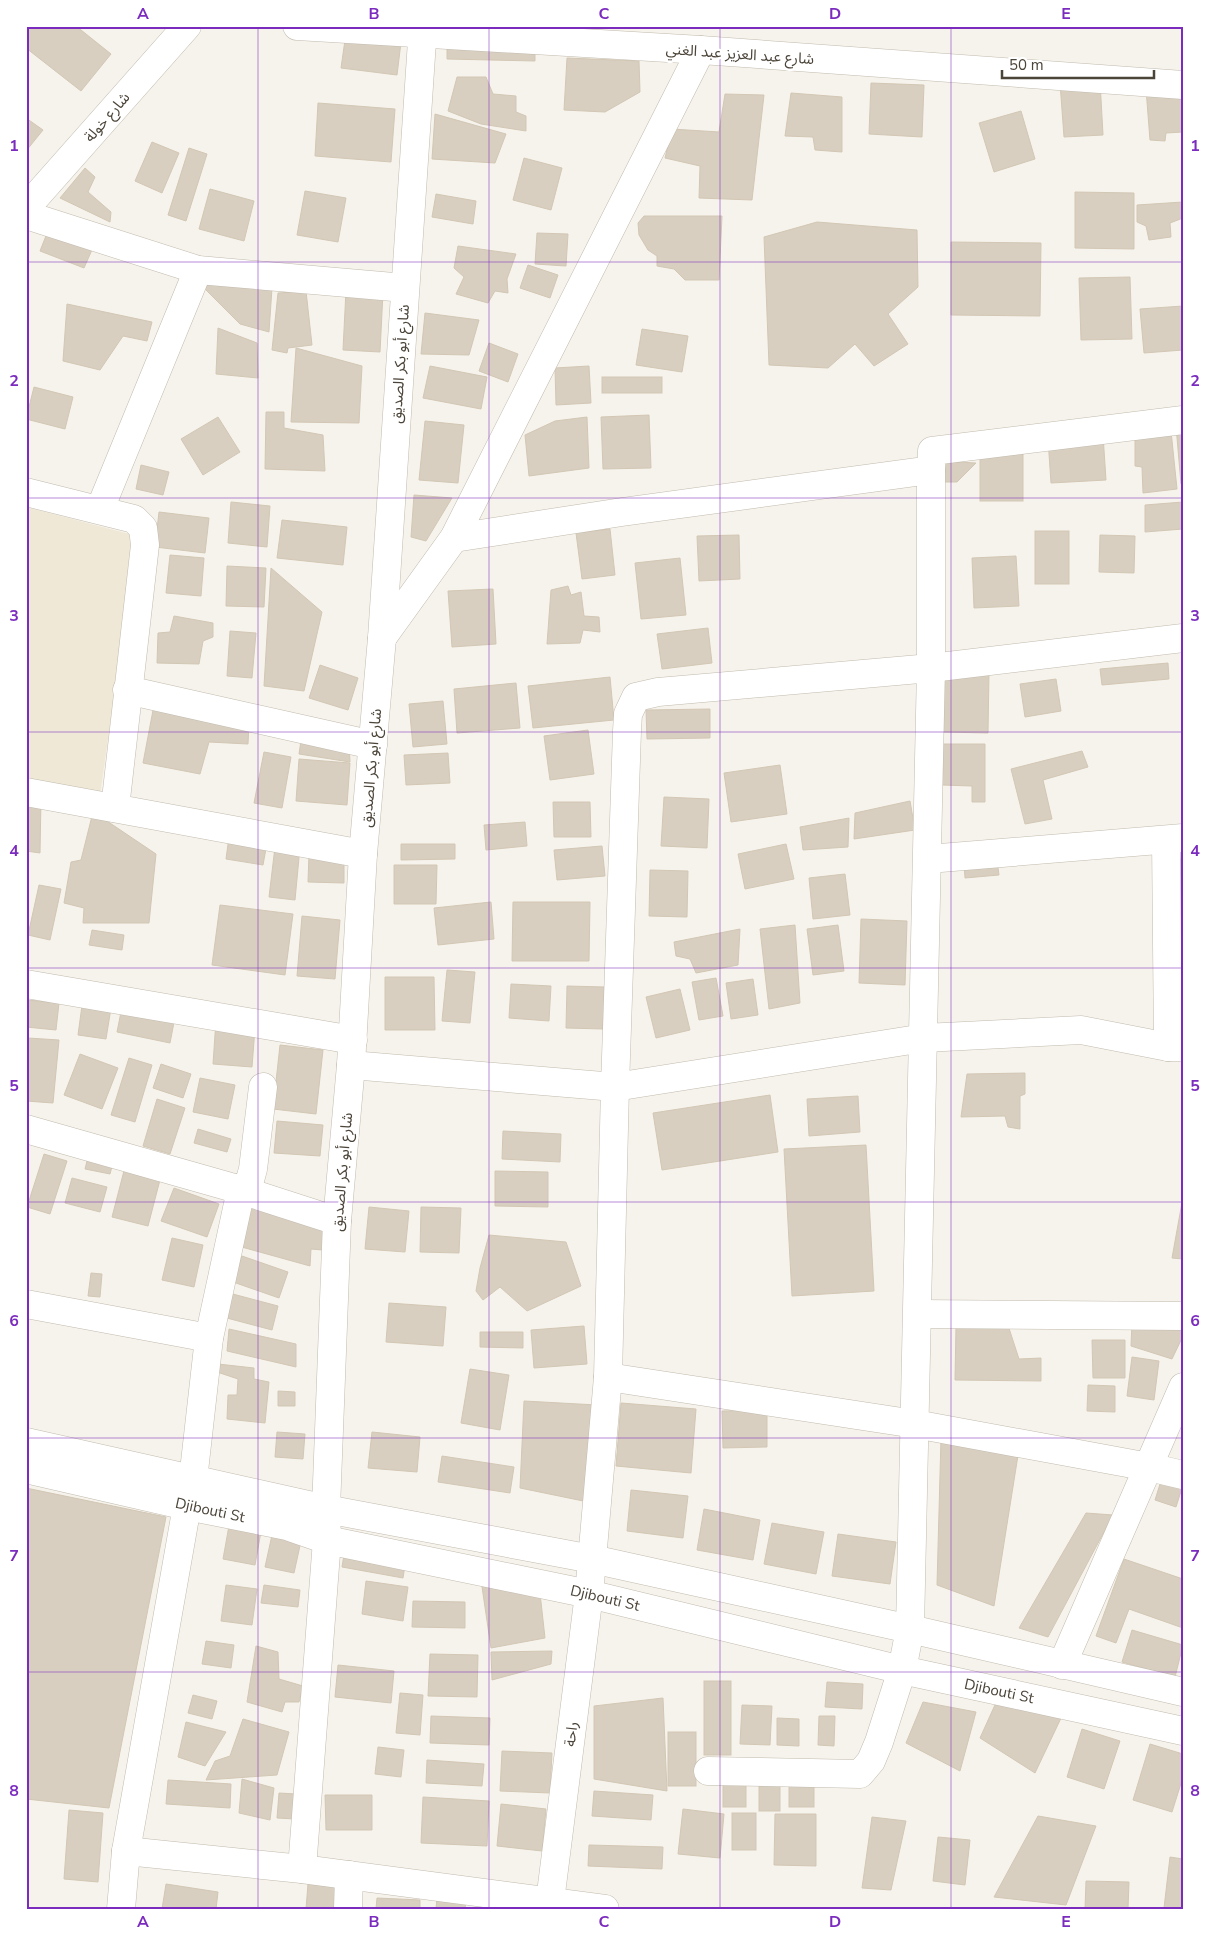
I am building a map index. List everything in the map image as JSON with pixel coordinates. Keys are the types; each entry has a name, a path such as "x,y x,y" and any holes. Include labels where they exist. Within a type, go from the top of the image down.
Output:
{"street":[{"name":"شارع خولة","path":"26,208 187,26"},
{"name":"شارع عبد العزيز عبد الغني","path":"297,26 422,30 1183,85"},
{"name":"شارع أبو بكر الصديق","path":"302,1869 327,1540 326,1510 337,1221 352,1052 362,854 382,638 422,30"},
{"path":"382,638 454,538 700,50"},
{"path":"26,214 198,270 405,288"},
{"path":"100,510 198,270"},
{"path":"708,1771 860,1774 872,1761 902,1670 910,1629 928,859 932,451 1183,420"},
{"path":"454,538 622,512 931,470"},
{"path":"26,492 134,519 143,528 145,545 115,808"},
{"path":"931,668 1183,638"},
{"name":"راحة","path":"549,1905 590,1594 608,1376 615,1087 628,714 636,697 658,692 931,668"},
{"path":"127,690 373,745"},
{"path":"26,792 362,854"},
{"path":"26,984 352,1052 615,1087 924,1038 1082,1030 1175,1047 1174,839 928,859"},
{"path":"121,1909 126,1851 190,1493 209,1338 241,1190 250,1180 254,1169 263,1087"},
{"path":"26,1129 241,1190 337,1221"},
{"path":"26,1304 209,1338"},
{"path":"918,1314 1183,1316"},
{"path":"608,1376 915,1424 1149,1467 1183,1475"},
{"path":"1062,1665 1183,1387"},
{"name":"Djibouti St","path":"26,1442 190,1493 327,1540 590,1594 902,1670 1183,1731"},
{"name":"Djibouti St","path":"26,1469 190,1493 326,1510 592,1559 910,1629 1183,1692"},
{"path":"126,1851 302,1869 549,1905 606,1909"},
{"path":"348,1909 349,1875"}],"shaded area":[{"path":"26,507 137,536 100,795 26,783"}],"building":[{"path":"26,26 76,26 111,54 81,91 26,48"},
{"path":"347,26 403,26 397,75 341,68"},
{"path":"447,42 535,44 535,61 447,59"},
{"path":"567,58 639,61 640,92 605,112 564,110"},
{"path":"457,77 486,77 493,94 516,96 516,112 526,116 526,131 481,124 448,111"},
{"path":"1100,81 1103,135 1064,137 1060,83"},
{"path":"871,83 924,85 922,137 869,134"},
{"path":"1146,89 1183,90 1183,132 1166,133 1165,141 1150,140"},
{"path":"791,93 842,97 842,152 815,150 813,137 785,136"},
{"path":"725,94 764,95 752,200 699,198 700,166 665,158 672,129 719,132"},
{"path":"318,103 395,109 391,162 315,156"},
{"path":"1021,111 1035,159 994,172 979,123"},
{"path":"435,114 506,134 495,163 432,159"},
{"path":"26,118 43,130 26,151"},
{"path":"152,142 179,153 162,193 135,181"},
{"path":"189,148 207,154 186,221 168,215"},
{"path":"524,158 562,168 551,210 513,200"},
{"path":"85,168 95,177 88,192 111,212 110,222 60,198"},
{"path":"210,189 254,201 244,241 199,229"},
{"path":"305,191 346,198 338,242 297,235"},
{"path":"1075,192 1134,193 1134,249 1075,248"},
{"path":"436,194 476,201 473,224 432,217"},
{"path":"1183,202 1183,218 1170,223 1171,237 1149,240 1146,226 1137,222 1137,205"},
{"path":"644,216 722,216 719,280 685,280 674,269 657,266 657,256 648,250 639,235 638,223"},
{"path":"53,218 98,236 84,268 40,251"},
{"path":"817,222 917,230 918,287 888,314 908,344 874,366 855,344 828,368 769,365 764,237"},
{"path":"537,233 568,234 566,266 535,264"},
{"path":"951,242 1041,243 1040,316 951,315"},
{"path":"458,246 516,254 507,279 508,293 495,291 488,303 456,294 464,277 454,268"},
{"path":"528,265 558,275 550,298 520,288"},
{"path":"211,275 272,288 269,332 240,324 205,289"},
{"path":"1130,277 1132,339 1081,340 1079,278"},
{"path":"346,290 383,292 380,352 343,350"},
{"path":"306,291 312,345 288,348 287,353 272,350 278,293"},
{"path":"67,304 152,322 147,341 123,336 100,370 63,361"},
{"path":"1183,306 1183,350 1144,353 1140,309"},
{"path":"425,313 479,320 469,355 421,354"},
{"path":"218,328 257,343 258,378 216,374"},
{"path":"642,329 688,336 682,372 636,365"},
{"path":"489,343 518,354 508,382 479,371"},
{"path":"296,348 362,366 359,423 291,422"},
{"path":"430,366 487,377 481,409 423,398"},
{"path":"589,366 591,403 556,405 555,368"},
{"path":"602,377 662,377 662,393 602,393"},
{"path":"34,387 73,397 65,429 26,419"},
{"path":"266,412 284,412 284,428 323,435 325,471 265,469"},
{"path":"649,415 651,468 603,469 601,417"},
{"path":"218,417 240,452 203,475 181,439"},
{"path":"587,417 589,468 529,476 525,435 555,421"},
{"path":"425,421 464,425 458,483 419,480"},
{"path":"1183,425 1183,484 1181,484 1176,426"},
{"path":"1171,431 1177,489 1143,493 1142,467 1135,466 1135,435"},
{"path":"1103,435 1106,480 1051,483 1048,439"},
{"path":"980,448 1023,448 1023,501 980,501"},
{"path":"939,461 976,463 957,482 940,482"},
{"path":"141,465 169,472 163,495 136,489"},
{"path":"414,495 452,498 426,541 411,537"},
{"path":"231,502 270,506 267,547 228,543"},
{"path":"1183,502 1183,529 1145,532 1145,505"},
{"path":"159,512 209,518 205,553 155,547"},
{"path":"282,520 347,527 343,565 277,558"},
{"path":"610,529 615,575 582,579 576,533"},
{"path":"1035,531 1069,531 1069,584 1035,584"},
{"path":"739,535 740,579 699,581 697,536"},
{"path":"1100,535 1135,536 1134,573 1099,572"},
{"path":"170,555 204,558 201,596 166,593"},
{"path":"1016,556 1019,606 974,608 972,558"},
{"path":"680,558 686,615 641,619 635,563"},
{"path":"227,566 266,568 264,607 226,606"},
{"path":"271,568 322,612 304,691 264,686"},
{"path":"568,586 571,595 581,592 584,616 599,617 600,632 583,630 580,643 547,644 551,590"},
{"path":"493,589 496,644 452,647 448,591"},
{"path":"174,616 213,623 213,637 203,641 199,664 157,663 158,633 170,632"},
{"path":"708,628 712,663 662,669 657,634"},
{"path":"230,631 256,633 252,678 227,676"},
{"path":"1168,663 1169,679 1102,685 1100,669"},
{"path":"320,665 358,678 348,710 309,698"},
{"path":"944,671 989,672 988,733 943,732"},
{"path":"610,677 614,720 533,728 528,686"},
{"path":"1056,679 1061,711 1025,717 1020,684"},
{"path":"516,683 520,728 457,733 454,689"},
{"path":"443,701 447,744 413,747 409,704"},
{"path":"154,705 249,723 248,744 209,742 200,774 143,763"},
{"path":"710,709 710,738 647,739 646,710"},
{"path":"588,730 594,774 550,780 544,736"},
{"path":"302,734 349,743 350,762 299,754"},
{"path":"942,744 985,744 985,802 972,802 972,786 942,785"},
{"path":"1082,751 1088,767 1043,780 1052,819 1025,824 1011,769"},
{"path":"264,752 291,757 282,808 254,803"},
{"path":"448,753 450,783 406,785 404,755"},
{"path":"299,759 350,763 347,805 296,801"},
{"path":"780,765 787,814 731,822 724,773"},
{"path":"664,797 709,799 707,848 661,846"},
{"path":"26,798 41,798 40,853 26,851"},
{"path":"910,801 915,830 854,839 855,813"},
{"path":"553,802 590,802 591,837 554,837"},
{"path":"92,816 101,817 156,854 149,923 83,923 84,908 64,903 71,862 81,860"},
{"path":"849,818 848,847 803,850 800,827"},
{"path":"525,822 527,846 486,850 484,825"},
{"path":"229,837 267,843 263,865 226,859"},
{"path":"401,844 455,844 455,859 401,860"},
{"path":"786,844 794,879 745,889 738,854"},
{"path":"602,846 605,876 557,880 554,850"},
{"path":"275,847 300,847 295,900 269,897"},
{"path":"309,854 344,855 344,883 308,882"},
{"path":"1174,859 1183,859 1183,1036 1175,1036"},
{"path":"997,860 999,875 965,878 964,863"},
{"path":"394,865 437,865 436,904 394,904"},
{"path":"650,870 688,871 687,917 649,916"},
{"path":"845,874 850,915 813,919 809,878"},
{"path":"39,885 61,889 50,940 28,935"},
{"path":"491,902 494,939 438,945 434,908"},
{"path":"513,902 590,902 589,961 512,961"},
{"path":"220,905 293,914 285,975 212,965"},
{"path":"302,916 340,920 335,979 297,976"},
{"path":"861,919 907,921 905,985 859,983"},
{"path":"795,925 800,1003 769,1009 760,929"},
{"path":"838,925 844,971 813,975 807,929"},
{"path":"740,929 738,965 696,973 690,959 676,956 674,942"},
{"path":"92,930 124,935 122,950 89,945"},
{"path":"447,970 475,972 470,1023 442,1021"},
{"path":"385,977 434,977 435,1030 385,1030"},
{"path":"716,978 723,1016 699,1020 692,982"},
{"path":"753,979 758,1015 731,1019 726,983"},
{"path":"511,984 551,986 549,1021 509,1018"},
{"path":"567,986 605,987 603,1029 566,1028"},
{"path":"680,989 690,1030 656,1038 646,997"},
{"path":"83,998 112,1002 106,1039 78,1035"},
{"path":"27,1000 59,1003 56,1030 26,1027"},
{"path":"123,1002 176,1012 170,1043 117,1032"},
{"path":"216,1020 255,1028 252,1067 213,1064"},
{"path":"28,1038 59,1040 53,1103 26,1101"},
{"path":"280,1045 323,1050 316,1114 273,1109"},
{"path":"80,1054 118,1068 102,1109 64,1095"},
{"path":"129,1058 152,1065 135,1122 111,1115"},
{"path":"161,1064 191,1074 183,1098 153,1088"},
{"path":"1025,1073 1025,1094 1020,1096 1020,1129 1008,1127 1005,1116 961,1117 967,1074"},
{"path":"200,1078 235,1085 228,1119 193,1112"},
{"path":"770,1095 778,1152 662,1170 653,1113"},
{"path":"858,1096 860,1132 809,1136 807,1099"},
{"path":"157,1099 185,1108 170,1154 143,1146"},
{"path":"277,1121 323,1125 320,1156 274,1153"},
{"path":"198,1129 231,1139 227,1152 194,1143"},
{"path":"503,1131 561,1134 560,1162 502,1159"},
{"path":"866,1145 874,1291 792,1296 784,1149"},
{"path":"90,1149 115,1155 110,1174 85,1169"},
{"path":"44,1154 67,1161 50,1214 27,1207"},
{"path":"125,1167 161,1176 148,1226 112,1217"},
{"path":"495,1171 548,1172 548,1207 495,1206"},
{"path":"72,1178 107,1187 100,1212 65,1203"},
{"path":"174,1188 219,1204 207,1237 161,1221"},
{"path":"1183,1197 1183,1259 1172,1258"},
{"path":"250,1203 323,1226 323,1250 311,1249 310,1266 238,1246"},
{"path":"369,1207 409,1211 405,1252 365,1249"},
{"path":"421,1207 461,1208 459,1253 420,1252"},
{"path":"489,1235 566,1242 581,1286 527,1311 500,1287 483,1300 476,1291"},
{"path":"172,1238 203,1245 194,1287 162,1280"},
{"path":"242,1256 288,1272 279,1298 233,1282"},
{"path":"91,1273 102,1274 100,1297 88,1296"},
{"path":"229,1293 278,1306 272,1330 223,1317"},
{"path":"389,1303 446,1307 443,1346 386,1342"},
{"path":"1006,1319 1019,1359 1041,1358 1041,1381 955,1380 956,1326"},
{"path":"1132,1322 1183,1324 1183,1336 1172,1359 1131,1346"},
{"path":"584,1326 587,1364 534,1368 531,1330"},
{"path":"229,1329 296,1344 296,1367 227,1351"},
{"path":"480,1332 523,1332 523,1348 480,1347"},
{"path":"1092,1340 1125,1340 1125,1378 1093,1378"},
{"path":"1132,1357 1159,1361 1154,1400 1127,1396"},
{"path":"218,1364 254,1368 254,1379 269,1382 265,1423 227,1419 228,1395 237,1395 238,1379 217,1372"},
{"path":"470,1369 509,1375 500,1430 461,1423"},
{"path":"1088,1385 1115,1386 1115,1412 1087,1411"},
{"path":"278,1391 295,1392 295,1406 278,1406"},
{"path":"524,1401 597,1405 593,1503 520,1488"},
{"path":"621,1403 696,1409 691,1473 616,1466"},
{"path":"767,1410 767,1447 723,1448 722,1411"},
{"path":"277,1432 305,1434 303,1459 275,1457"},
{"path":"372,1432 420,1437 417,1472 368,1468"},
{"path":"941,1438 1019,1449 994,1606 937,1585"},
{"path":"442,1456 514,1467 510,1493 438,1482"},
{"path":"1161,1481 1182,1488 1176,1507 1155,1500"},
{"path":"26,1488 166,1517 109,1808 26,1799"},
{"path":"631,1490 688,1496 683,1538 627,1531"},
{"path":"704,1509 760,1520 753,1560 697,1550"},
{"path":"1086,1513 1113,1515 1048,1637 1019,1628"},
{"path":"230,1520 262,1526 255,1565 223,1559"},
{"path":"772,1523 824,1532 816,1574 764,1564"},
{"path":"838,1534 896,1542 890,1584 832,1576"},
{"path":"272,1535 301,1541 294,1573 265,1567"},
{"path":"345,1548 406,1559 403,1578 342,1567"},
{"path":"1124,1559 1183,1579 1183,1628 1129,1609 1116,1643 1096,1636"},
{"path":"481,1580 540,1593 545,1638 491,1648"},
{"path":"366,1581 408,1587 403,1621 362,1614"},
{"path":"226,1585 257,1589 252,1625 221,1621"},
{"path":"264,1585 300,1590 298,1607 261,1603"},
{"path":"413,1601 465,1602 465,1628 412,1627"},
{"path":"1132,1630 1183,1645 1175,1677 1122,1662"},
{"path":"206,1641 234,1645 231,1668 202,1664"},
{"path":"256,1646 278,1652 279,1679 303,1686 299,1702 285,1702 282,1712 247,1702"},
{"path":"552,1651 551,1664 492,1680 491,1652"},
{"path":"430,1654 478,1655 477,1697 428,1696"},
{"path":"338,1665 394,1671 391,1703 335,1697"},
{"path":"704,1681 731,1681 731,1755 704,1755"},
{"path":"827,1682 863,1684 862,1709 825,1707"},
{"path":"400,1693 423,1695 420,1735 396,1733"},
{"path":"193,1695 217,1701 212,1719 188,1713"},
{"path":"999,1696 1062,1716 1035,1773 980,1738"},
{"path":"663,1698 667,1791 594,1779 594,1706"},
{"path":"923,1702 976,1712 960,1771 906,1743"},
{"path":"742,1705 772,1706 770,1745 740,1744"},
{"path":"431,1716 490,1718 489,1745 430,1743"},
{"path":"819,1716 835,1716 834,1746 818,1745"},
{"path":"777,1718 799,1719 799,1746 777,1745"},
{"path":"243,1719 289,1732 277,1775 206,1780 215,1761 230,1756"},
{"path":"186,1722 226,1732 205,1766 178,1757"},
{"path":"1082,1729 1120,1741 1104,1789 1067,1777"},
{"path":"668,1732 696,1732 696,1786 668,1786"},
{"path":"1150,1744 1183,1754 1183,1777 1172,1812 1133,1800"},
{"path":"378,1747 404,1750 401,1777 375,1774"},
{"path":"502,1751 552,1753 550,1793 500,1791"},
{"path":"427,1760 484,1764 482,1786 426,1783"},
{"path":"242,1779 274,1788 270,1820 239,1813"},
{"path":"168,1780 231,1784 230,1808 166,1804"},
{"path":"789,1780 814,1780 814,1807 789,1807"},
{"path":"759,1782 780,1782 780,1811 759,1811"},
{"path":"723,1783 746,1783 746,1807 723,1807"},
{"path":"594,1791 653,1795 651,1820 592,1816"},
{"path":"279,1793 296,1794 295,1819 277,1818"},
{"path":"325,1795 372,1795 372,1830 326,1830"},
{"path":"423,1797 489,1801 487,1846 421,1843"},
{"path":"501,1804 546,1809 542,1851 497,1846"},
{"path":"683,1809 724,1814 720,1858 678,1854"},
{"path":"69,1810 103,1813 98,1882 64,1879"},
{"path":"732,1813 756,1813 756,1850 732,1850"},
{"path":"775,1814 816,1814 816,1866 774,1865"},
{"path":"1038,1816 1096,1826 1066,1905 994,1897"},
{"path":"872,1817 906,1821 891,1890 862,1888"},
{"path":"938,1837 970,1840 965,1885 933,1881"},
{"path":"589,1845 663,1847 662,1869 588,1866"},
{"path":"1170,1857 1183,1859 1183,1909 1164,1908"},
{"path":"1086,1881 1129,1882 1128,1909 1085,1909"},
{"path":"166,1884 218,1892 216,1909 162,1909"},
{"path":"308,1884 344,1888 342,1909 306,1909"},
{"path":"437,1897 466,1900 465,1909 436,1909"},
{"path":"377,1898 420,1900 420,1909 376,1909"}]}
